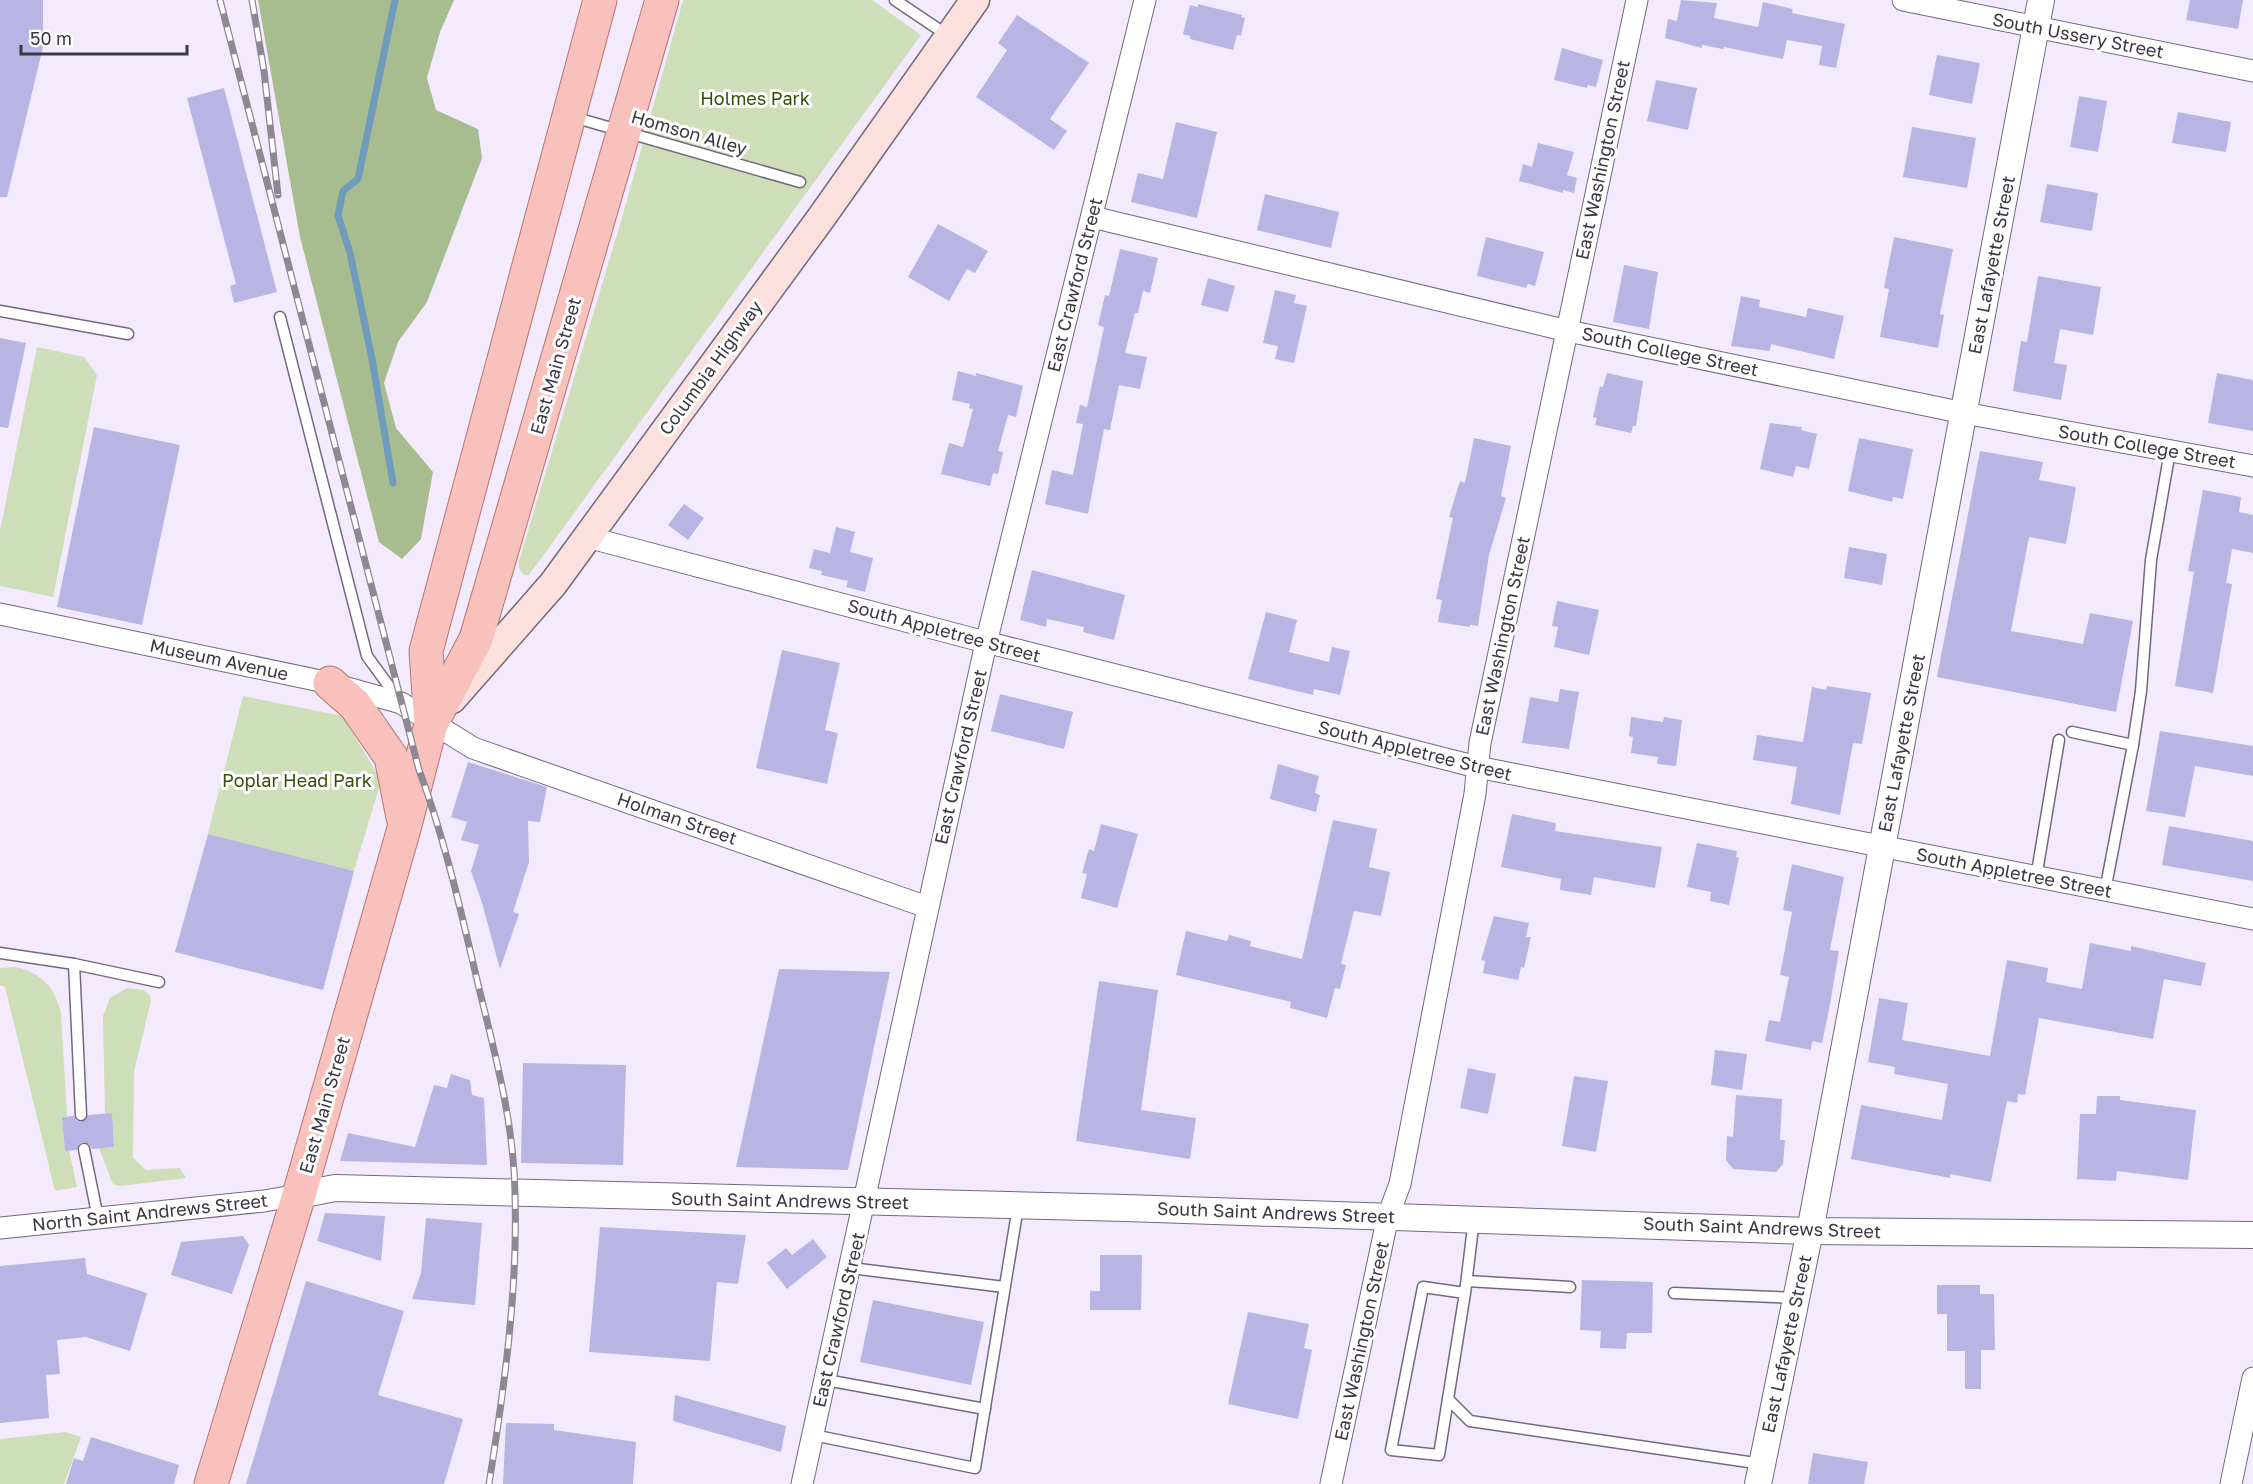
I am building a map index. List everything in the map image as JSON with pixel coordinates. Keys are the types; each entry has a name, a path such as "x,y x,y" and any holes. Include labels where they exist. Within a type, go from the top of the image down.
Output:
{"main road":[{"name":"East Main Street","path":"431,724 426,651 600,0"},
{"name":"East Main Street","path":"211,1484 299,1195 405,825 431,724 476,639 662,0"},
{"name":"Columbia Highway","path":"431,724 553,584 975,0"},
{"path":"330,683 355,705 391,757 405,825"}],"street":[{"name":"East Crawford Street","path":"802,1484 866,1203 927,907 986,643 1145,0"},
{"name":"East Washington Street","path":"1331,1484 1388,1216 1400,1184 1475,794 1480,743 1637,0"},
{"name":"South Ussery Street","path":"1903,0 2253,71"},
{"name":"East Lafayette Street","path":"1760,1474 1810,1231 2041,0"},
{"name":"South College Street","path":"1092,217 1568,331 1964,413 2253,466"},
{"name":"South Appletree Street","path":"587,537 986,643 1477,767 2253,919"},
{"name":"Museum Avenue","path":"0,614 330,683 401,703 431,724"},
{"name":"Holman Street","path":"431,724 473,748 927,907"},
{"name":"South Saint Andrews Street","path":"299,1195 335,1188 1388,1216 1810,1231 2253,1235"},
{"name":"North Saint Andrews Street","path":"0,1228 264,1201 299,1195"},
{"path":"2231,1484 2253,1378"}],"lane":[{"path":"895,0 950,37"},
{"name":"Homson Alley","path":"568,116 800,182"},
{"path":"0,311 128,334"},
{"path":"280,317 368,656 401,703"},
{"path":"2105,891 2141,691 2151,560 2170,451"},
{"path":"2072,732 2133,745"},
{"path":"2036,878 2059,740"},
{"path":"0,953 74,964 159,982"},
{"path":"74,964 81,1115"},
{"path":"84,1149 98,1218"},
{"path":"813,1435 975,1468 1018,1207"},
{"path":"1474,1219 1466,1287 1438,1455 1391,1450 1423,1287 1466,1287 1570,1287"},
{"path":"851,1268 1004,1287"},
{"path":"1674,1293 1796,1298"},
{"path":"826,1380 985,1409"},
{"path":"1448,1398 1470,1421 1760,1474"}],"green space":[{"path":"258,0 454,0 440,32 427,78 436,110 478,129 482,158 427,302 398,342 384,383 396,428 433,472 421,539 402,559 379,542 300,237"},
{"name":"Holmes Park","path":"683,0 872,0 921,35 529,575 524,575 519,569 519,561 621,221"},
{"path":"37,347 84,357 97,375 53,597 0,586 0,531"},
{"name":"Poplar Head Park","path":"243,696 343,716 381,781 354,871 208,834"},
{"path":"17,967 34,973 46,983 55,996 61,1013 67,1116 62,1117 65,1150 69,1150 77,1187 55,1191 5,987 0,985 0,968"},
{"path":"127,988 144,990 150,996 151,1001 134,1071 133,1158 146,1170 180,1168 186,1178 120,1186 113,1184 99,1148 114,1147 112,1114 105,1114 103,1016 110,998"},
{"path":"65,1432 81,1437 64,1484 0,1484 0,1439"}],"building":[{"path":"0,0 43,0 43,47 7,197 0,197"},
{"path":"1681,0 1717,3 1714,18 1758,27 1763,2 1793,9 1792,13 1845,24 1836,68 1819,65 1822,46 1787,40 1783,59 1724,47 1723,49 1702,45 1702,48 1665,38 1668,19 1677,21"},
{"path":"2190,0 2243,0 2238,29 2186,20"},
{"path":"1198,4 1242,15 1241,17 1245,18 1241,36 1237,35 1233,50 1190,39 1190,36 1183,34 1190,5 1198,7"},
{"path":"1017,15 1089,63 1050,119 1067,131 1054,150 976,97 1007,50 998,43"},
{"path":"1562,48 1603,60 1596,87 1588,85 1587,88 1554,80"},
{"path":"1937,55 1980,63 1972,104 1929,95"},
{"path":"1656,80 1697,88 1688,130 1647,121"},
{"path":"224,88 277,292 234,303 230,286 236,284 187,98"},
{"path":"2079,96 2107,101 2098,152 2070,147"},
{"path":"2178,112 2231,122 2226,152 2172,143"},
{"path":"1176,122 1217,132 1197,218 1131,202 1138,173 1163,179"},
{"path":"1912,127 1976,138 1967,188 1903,177"},
{"path":"1538,143 1574,152 1567,175 1577,178 1574,193 1563,190 1563,193 1519,181 1523,164 1532,167"},
{"path":"2047,184 2098,193 2092,231 2040,222"},
{"path":"1265,194 1339,212 1331,248 1257,230"},
{"path":"938,224 988,251 975,273 967,269 949,301 908,277"},
{"path":"1486,237 1544,252 1535,286 1528,284 1526,288 1477,276"},
{"path":"1894,237 1953,249 1940,314 1944,315 1938,348 1880,337 1889,289 1884,288"},
{"path":"1120,249 1158,258 1150,293 1143,291 1125,353 1147,357 1140,389 1119,385 1110,430 1104,429 1088,514 1045,504 1052,470 1073,475 1083,424 1076,423 1080,405 1087,407 1104,327 1098,325 1105,295 1109,296"},
{"path":"1624,265 1658,272 1649,329 1613,322"},
{"path":"2038,276 2101,287 2093,335 2060,329 2054,363 2067,365 2061,400 2013,391 2021,341 2027,342"},
{"path":"1208,278 1235,286 1228,312 1201,305"},
{"path":"1275,290 1296,295 1294,303 1307,306 1294,363 1275,359 1278,346 1263,343"},
{"path":"1741,296 1760,300 1759,307 1806,317 1808,308 1844,316 1834,359 1771,344 1770,351 1731,346"},
{"path":"0,338 26,343 8,428 0,427"},
{"path":"958,371 976,376 976,373 1023,386 1016,417 1008,415 998,451 1003,452 998,474 993,473 990,486 941,474 949,443 963,447 973,409 969,408 970,404 952,400"},
{"path":"1607,373 1643,381 1636,426 1633,426 1631,433 1595,425 1597,418 1593,417 1600,386 1603,387"},
{"path":"2217,373 2253,380 2253,431 2208,423"},
{"path":"1770,423 1802,427 1801,430 1817,434 1809,469 1796,466 1793,477 1760,469"},
{"path":"94,427 180,445 142,625 57,607"},
{"path":"1474,438 1511,446 1501,496 1506,498 1489,555 1478,626 1470,625 1470,627 1438,622 1442,600 1436,599 1453,518 1449,517 1460,481 1465,483"},
{"path":"1859,438 1913,449 1903,499 1893,497 1892,502 1848,491"},
{"path":"1980,451 2043,462 2039,480 2076,487 2066,544 2029,537 2011,631 2083,644 2090,613 2133,621 2116,712 1937,677"},
{"path":"2203,490 2241,497 2239,512 2253,515 2253,553 2232,549 2226,583 2232,584 2213,693 2175,686 2194,572 2188,571"},
{"path":"684,504 704,518 688,540 668,525"},
{"path":"836,527 855,532 850,552 873,558 865,592 846,587 848,581 821,575 822,571 809,568 814,549 830,553"},
{"path":"1849,547 1887,554 1882,585 1844,578"},
{"path":"1032,570 1125,595 1114,640 1083,632 1084,627 1047,619 1046,627 1020,620"},
{"path":"1557,601 1599,610 1589,655 1554,647 1558,627 1552,626"},
{"path":"1266,612 1297,620 1289,652 1329,662 1332,647 1350,651 1340,695 1314,689 1313,695 1248,679"},
{"path":"782,650 840,663 825,730 838,733 827,784 756,768"},
{"path":"1827,686 1871,693 1862,744 1853,743 1840,815 1791,804 1797,767 1753,760 1757,735 1803,742 1812,687 1826,690"},
{"path":"1560,689 1579,692 1569,749 1522,743 1530,697 1558,702"},
{"path":"1000,694 1073,712 1064,749 991,731"},
{"path":"1631,717 1663,722 1664,717 1682,720 1676,766 1657,764 1658,757 1631,753 1633,737 1629,736"},
{"path":"2160,731 2253,746 2253,776 2195,766 2185,817 2146,811"},
{"path":"468,762 547,787 540,822 528,821 529,862 513,912 519,914 500,969 471,871 479,845 461,840 467,822 451,817"},
{"path":"1278,764 1319,776 1315,793 1320,795 1316,812 1270,799"},
{"path":"1512,814 1556,823 1555,831 1662,847 1655,888 1594,877 1591,895 1560,890 1561,879 1501,867"},
{"path":"1333,820 1377,829 1369,867 1390,872 1381,916 1354,911 1341,964 1346,965 1340,989 1335,988 1327,1018 1290,1008 1291,1002 1176,975 1186,931 1227,941 1229,935 1251,941 1250,946 1302,959"},
{"path":"1101,824 1138,834 1117,908 1081,898 1087,874 1082,873 1089,849 1094,851"},
{"path":"2169,826 2253,841 2253,881 2162,865"},
{"path":"208,834 354,871 323,990 175,952"},
{"path":"1697,843 1737,851 1736,857 1739,858 1729,905 1710,901 1711,892 1687,887"},
{"path":"1792,864 1844,877 1830,950 1839,951 1829,1010 1822,1043 1812,1041 1811,1050 1765,1041 1769,1020 1780,1022 1789,977 1780,975 1792,912 1783,910"},
{"path":"1494,916 1529,923 1526,937 1531,937 1524,968 1521,967 1518,980 1483,973 1485,961 1481,960"},
{"path":"2090,943 2131,951 2131,946 2206,963 2201,986 2164,979 2153,1039 2039,1018 2025,1095 2018,1094 2017,1103 2007,1101 1991,1182 1950,1174 1950,1178 1851,1159 1861,1105 1942,1120 1948,1084 1894,1074 1895,1067 1868,1062 1879,998 1908,1003 1902,1040 1990,1056 2007,960 2048,968 2046,982 2082,989"},
{"path":"779,969 890,972 848,1170 736,1167"},
{"path":"1099,981 1158,990 1141,1110 1196,1118 1190,1159 1076,1141"},
{"path":"1715,1050 1747,1054 1742,1090 1711,1085"},
{"path":"523,1063 626,1065 623,1165 521,1163"},
{"path":"1468,1068 1496,1074 1488,1114 1460,1108"},
{"path":"451,1074 470,1080 472,1095 484,1098 487,1165 340,1161 348,1133 415,1147 434,1085 447,1088"},
{"path":"1574,1076 1608,1081 1596,1152 1562,1146"},
{"path":"1736,1095 1782,1099 1780,1140 1785,1140 1783,1164 1776,1172 1733,1169 1726,1160 1727,1136 1733,1137"},
{"path":"2097,1096 2120,1096 2120,1100 2196,1110 2188,1180 2117,1171 2116,1181 2077,1179 2080,1114 2096,1114"},
{"path":"112,1113 114,1147 92,1149 89,1144 83,1142 79,1144 77,1150 65,1151 62,1117 74,1116 77,1121 82,1122 88,1115"},
{"path":"325,1213 385,1216 381,1261 317,1241"},
{"path":"426,1218 482,1223 475,1305 412,1299 421,1273"},
{"path":"600,1227 746,1235 738,1284 717,1282 710,1361 589,1352"},
{"path":"243,1236 249,1245 232,1294 171,1275 181,1242"},
{"path":"813,1239 827,1257 787,1289 767,1263 786,1248 792,1255"},
{"path":"1100,1255 1142,1255 1141,1310 1090,1310 1090,1291 1100,1291"},
{"path":"85,1258 87,1274 147,1293 130,1351 86,1337 57,1340 60,1374 46,1375 49,1418 0,1423 0,1266"},
{"path":"1582,1280 1653,1282 1652,1333 1627,1333 1626,1349 1600,1348 1601,1331 1580,1330"},
{"path":"306,1281 404,1311 378,1395 463,1419 444,1484 246,1484"},
{"path":"1937,1285 1980,1285 1980,1294 1994,1294 1995,1350 1981,1350 1981,1389 1965,1389 1965,1351 1947,1351 1947,1314 1937,1314"},
{"path":"873,1300 984,1322 971,1385 860,1362"},
{"path":"1248,1312 1309,1324 1304,1348 1312,1350 1298,1419 1228,1404"},
{"path":"675,1395 786,1426 781,1452 673,1421"},
{"path":"506,1423 554,1424 554,1430 636,1442 633,1484 503,1484"},
{"path":"91,1437 179,1465 174,1484 66,1484 74,1458 83,1461"},
{"path":"1813,1453 1868,1462 1864,1484 1808,1484"}],"waterway":[{"path":"393,483 372,359 350,253 338,215 343,191 358,179 395,0"}],"railway":[{"path":"220,0 419,770 452,876 497,1062 507,1115 514,1167 514,1267 505,1376 489,1484"},
{"path":"252,0 264,71 278,195"}]}
